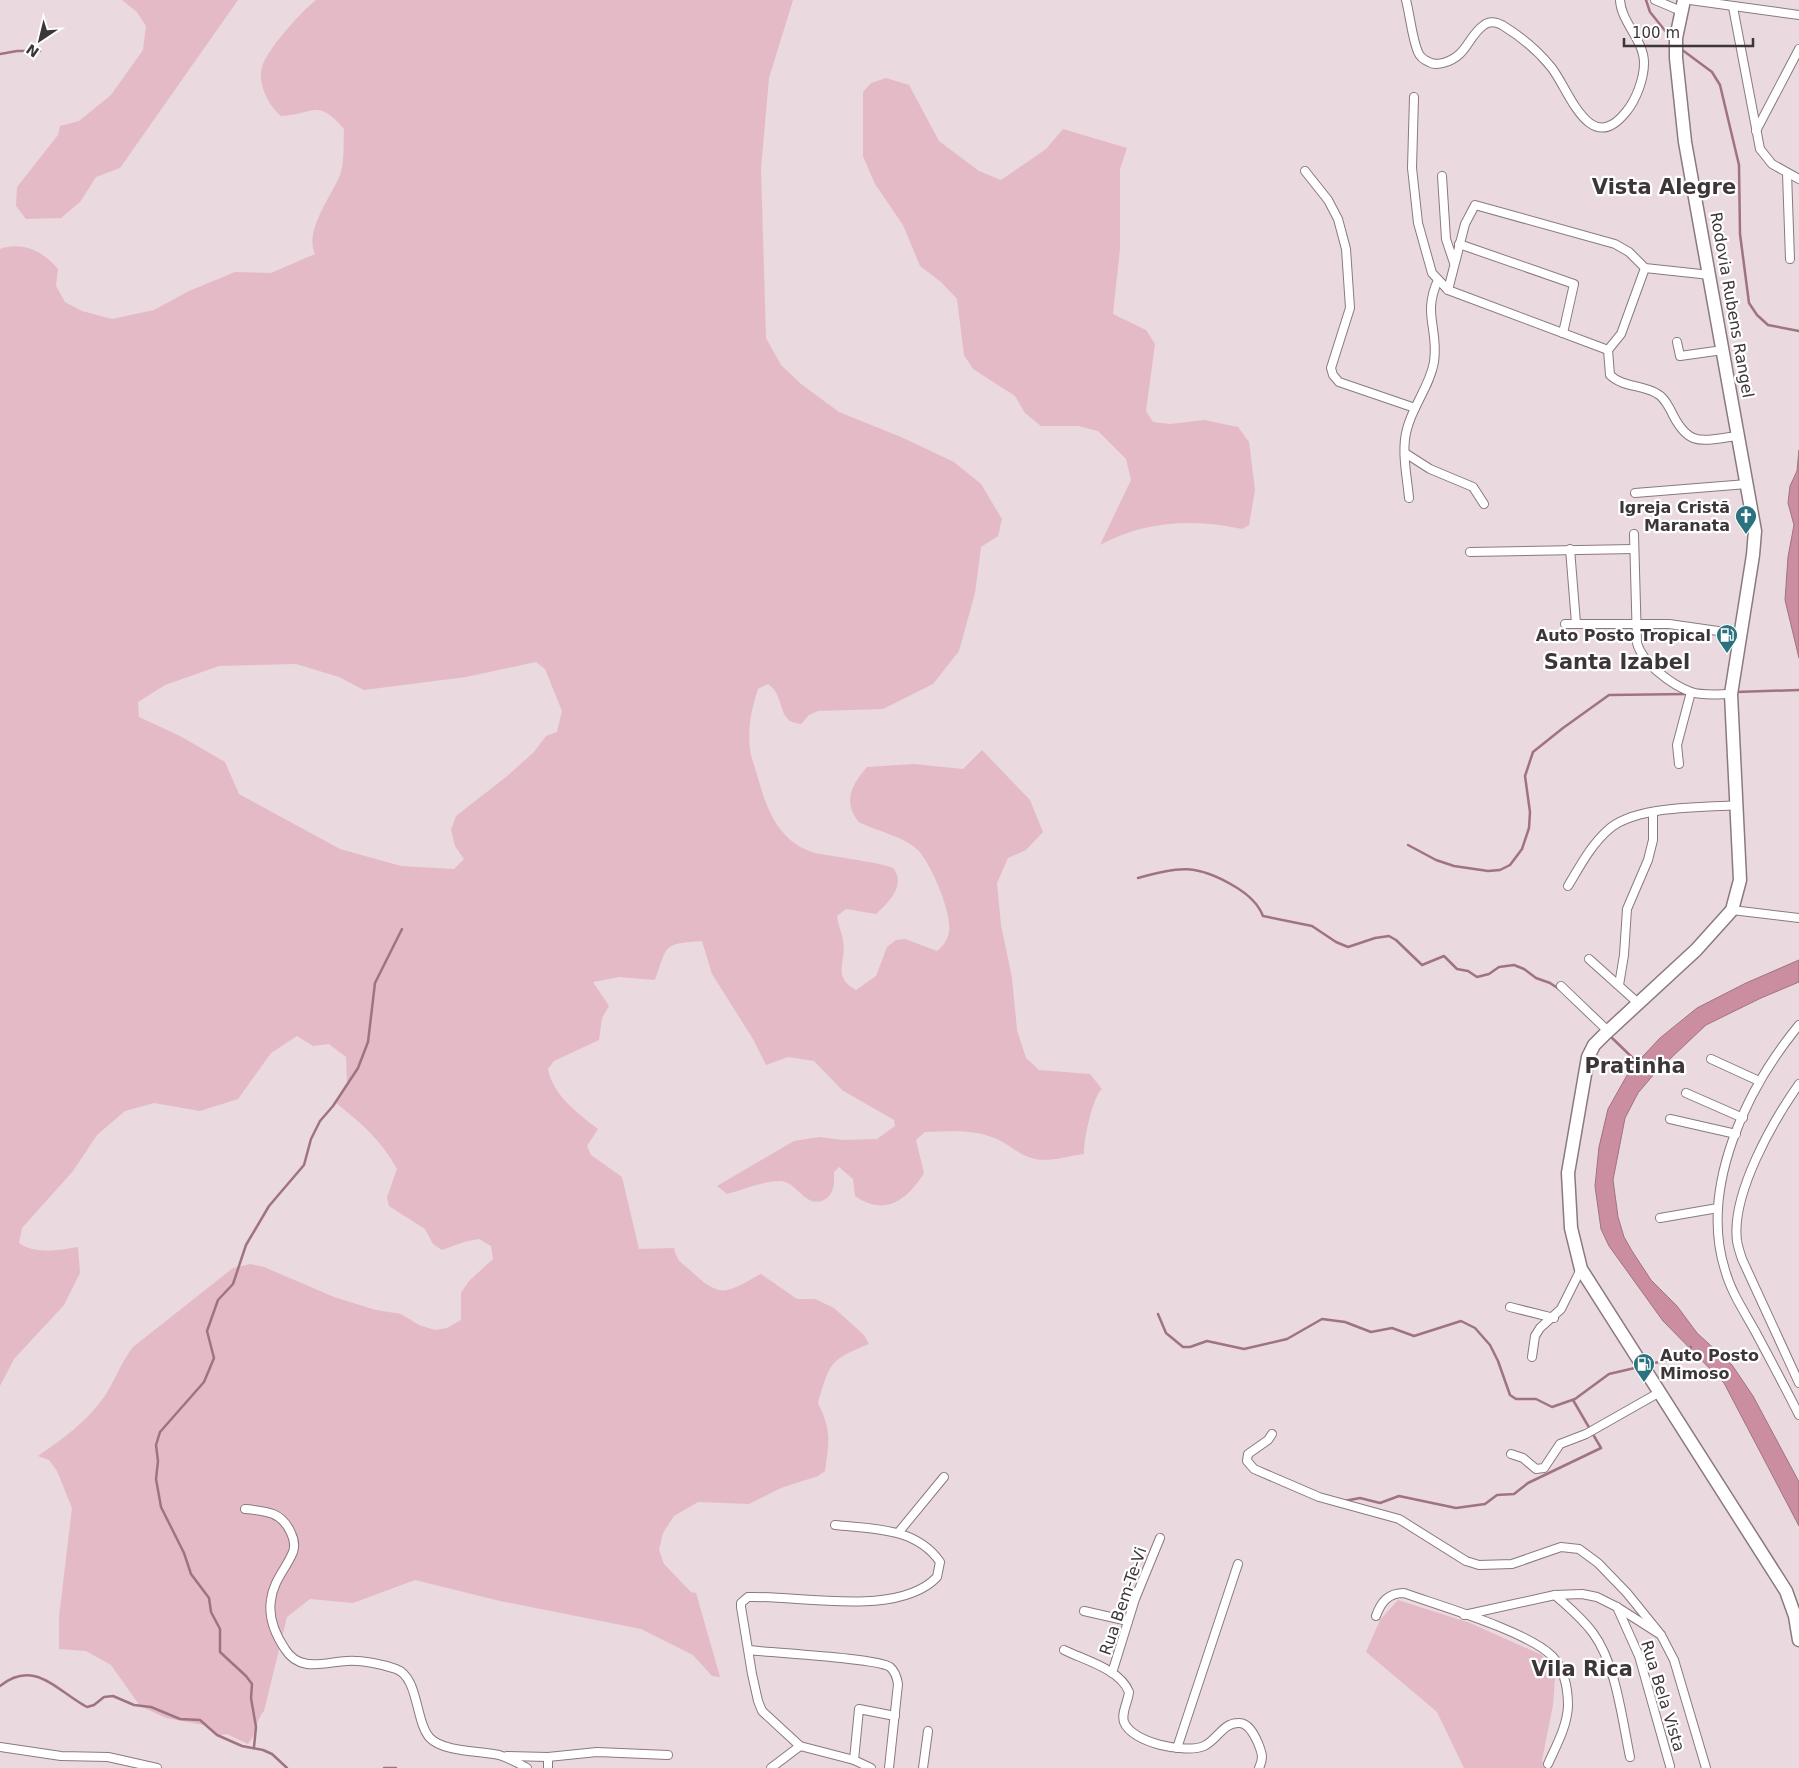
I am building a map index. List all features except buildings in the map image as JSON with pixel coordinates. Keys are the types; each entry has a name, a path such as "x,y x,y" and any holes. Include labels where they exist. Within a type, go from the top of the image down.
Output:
{"main road":[{"name":"Rodovia Rubens Rangel","path":"1683,5 1676,38 1677,67 1685,142 1754,524 1753,555 1731,694 1738,805 1740,880 1732,910"},
{"path":"1732,910 1696,950 1608,1030 1594,1046 1588,1057 1568,1173 1571,1228 1581,1269 1786,1590 1795,1616 1799,1640"}],"street":[{"path":"1406,0 1417,51 1425,60 1438,64 1455,59 1484,24 1494,22 1500,24 1519,37 1551,67 1580,114 1589,124 1596,127 1612,124 1626,112 1643,76 1644,57 1620,0"},
{"path":"1655,0 1683,5"},
{"path":"1690,0 1799,15"},
{"path":"1733,7 1760,149 1766,159 1799,179"},
{"path":"1756,131 1799,49"},
{"path":"1414,97 1413,194 1432,273 1448,290 1608,350"},
{"path":"1305,172 1328,200 1338,219 1346,250 1350,308 1332,368 1333,375 1339,382 1415,408"},
{"path":"1787,173 1790,259"},
{"path":"1442,176 1446,239 1454,263"},
{"path":"1448,290 1465,224 1476,205 1615,244 1634,256 1645,268 1710,274"},
{"path":"1459,244 1574,284 1563,333"},
{"path":"1645,268 1620,334 1608,350 1610,375 1619,382 1659,395 1667,404 1682,432 1687,436 1697,440 1738,436"},
{"path":"1409,498 1404,440 1415,408 1430,376 1434,361 1435,346 1429,306 1430,296 1438,280"},
{"path":"1677,342 1680,356 1723,350"},
{"path":"1405,453 1430,469 1473,487 1484,504"},
{"path":"1635,493 1747,484"},
{"path":"1634,534 1637,643 1643,658 1650,666 1691,692 1731,694"},
{"path":"1570,549 1576,623"},
{"path":"1470,552 1634,549"},
{"path":"1565,624 1637,623 1689,625 1739,634"},
{"path":"1678,764 1677,745 1691,692"},
{"path":"1568,886 1588,853 1608,830 1625,819 1653,813 1738,805"},
{"path":"1619,984 1624,955 1627,909 1648,860 1653,840 1653,813"},
{"path":"1732,910 1799,918"},
{"path":"1589,959 1638,1003"},
{"path":"1561,986 1608,1030"},
{"path":"1799,1025 1773,1057 1759,1081 1736,1134 1721,1180 1718,1208 1724,1270 1730,1286 1799,1415"},
{"path":"1711,1059 1759,1081"},
{"path":"1799,1084 1777,1115 1762,1145 1740,1210 1737,1241 1742,1260 1799,1383"},
{"path":"1686,1092 1743,1118"},
{"path":"1670,1119 1736,1134"},
{"path":"1660,1218 1718,1208"},
{"path":"1720,1243 1737,1241"},
{"path":"1532,1357 1535,1336 1540,1328 1554,1318 1561,1309 1581,1269"},
{"path":"1510,1307 1554,1318"},
{"path":"1511,1454 1523,1458 1536,1469 1544,1468 1560,1444 1586,1434 1660,1392"},
{"path":"1272,1434 1268,1440 1248,1454 1247,1461 1254,1469 1319,1497 1399,1519 1466,1561 1479,1565 1504,1565 1561,1547 1579,1549 1598,1563 1627,1593 1661,1635 1674,1660 1706,1768"},
{"path":"898,1533 944,1477"},
{"path":"245,1509 276,1514 288,1525 293,1536 293,1551 277,1579 270,1599 272,1622 286,1652 303,1664 313,1665 349,1660 396,1669 408,1680 426,1732 434,1742 445,1746 500,1755 548,1757 597,1752 668,1755"},
{"path":"835,1525 898,1533 924,1545 940,1562 937,1577 920,1591 874,1600 845,1602 748,1597 741,1603 741,1607 758,1701 762,1711 800,1746 854,1760 871,1768"},
{"name":"Rua Bem-Te-Vi","path":"1112,1672 1128,1621 1160,1538"},
{"path":"1177,1748 1238,1564"},
{"path":"1376,1616 1386,1598 1394,1593 1404,1593 1541,1646 1560,1668 1568,1690 1568,1708 1564,1727 1548,1764"},
{"path":"1464,1615 1555,1595 1582,1594 1617,1606 1661,1635"},
{"path":"1555,1595 1582,1619 1602,1649 1610,1669 1630,1757"},
{"name":"Rua Bela Vista","path":"1617,1606 1639,1656 1670,1766"},
{"path":"1084,1611 1128,1621"},
{"path":"748,1650 860,1660 890,1667 896,1674 898,1684 889,1768"},
{"path":"1064,1650 1112,1672 1123,1682 1129,1692 1123,1718 1129,1729 1136,1736 1151,1742 1177,1748 1202,1747 1210,1743 1226,1726 1240,1722 1246,1724 1263,1754 1259,1768"},
{"path":"854,1760 859,1709 895,1716"},
{"path":"923,1768 928,1731"},
{"path":"770,1768 800,1746"},
{"path":"0,1747 61,1756 108,1757 157,1768"},
{"path":"500,1755 526,1768"},
{"path":"548,1757 548,1768"}],"shaded area":[{"path":"122,0 238,0 120,168 96,177 80,202 61,218 26,219 16,206 17,187 58,135 60,126 79,121 111,95 143,50 146,26 137,12"},
{"path":"316,0 793,0 769,78 761,169 766,338 781,365 801,384 839,412 901,437 954,462 981,484 1002,519 998,536 981,547 975,593 959,651 933,684 883,709 818,711 809,715 801,724 788,719 784,714 778,695 768,684 758,689 752,711 749,734 752,759 764,799 775,821 782,831 800,847 830,856 890,867 894,869 897,875 898,882 894,894 876,914 846,909 837,916 844,948 842,974 848,985 856,990 876,976 887,947 896,940 905,939 937,951 947,938 949,923 944,901 929,866 923,857 918,850 905,841 859,822 851,807 850,800 853,787 867,767 914,764 963,769 982,750 1030,800 1043,832 1026,850 1008,858 997,883 1001,925 1012,978 1017,1030 1026,1058 1039,1070 1090,1074 1102,1089 1095,1100 1089,1119 1084,1154 1041,1160 1025,1155 989,1136 962,1131 925,1132 916,1140 924,1173 903,1198 894,1203 876,1205 855,1196 853,1179 839,1167 834,1172 833,1188 830,1195 828,1198 817,1202 806,1198 786,1182 780,1181 760,1184 727,1194 717,1186 794,1141 819,1137 843,1140 877,1139 895,1126 894,1120 842,1090 814,1061 788,1057 766,1065 753,1039 712,974 702,941 680,943 669,948 662,959 655,980 619,977 593,982 609,1006 602,1018 599,1040 554,1061 548,1069 560,1095 574,1110 598,1129 587,1146 591,1155 622,1177 639,1249 674,1248 681,1262 711,1287 719,1290 726,1290 741,1285 761,1274 797,1299 815,1299 834,1308 864,1335 869,1344 838,1359 825,1379 818,1403 826,1421 828,1437 825,1471 818,1476 781,1488 749,1504 698,1502 674,1516 663,1533 659,1550 664,1564 691,1592 696,1593 720,1677 712,1676 693,1655 641,1629 500,1601 415,1580 353,1603 310,1599 287,1617 264,1711 248,1744 227,1734 217,1736 209,1726 166,1718 140,1706 111,1665 86,1651 59,1649 59,1617 72,1508 57,1471 49,1460 38,1456 74,1430 98,1406 133,1347 233,1268 250,1264 264,1267 334,1297 376,1310 401,1314 419,1325 435,1330 447,1328 461,1320 461,1293 469,1281 493,1259 491,1246 479,1239 442,1250 433,1244 425,1229 389,1206 387,1197 397,1169 385,1150 370,1133 336,1103 347,1084 346,1057 329,1044 313,1046 297,1036 271,1053 238,1099 200,1111 154,1103 125,1111 97,1135 73,1171 22,1228 19,1243 26,1247 48,1251 78,1247 80,1273 64,1305 14,1359 0,1386 0,249 17,246 40,253 58,269 56,286 65,302 82,311 112,319 154,310 189,291 235,272 271,273 315,254 313,235 316,225 342,170 344,129 335,119 321,111 314,110 281,116 268,100 261,80 262,67 270,51 285,31","holes":["536,662 545,669 562,711 557,732 546,736 534,752 506,777 456,816 451,830 455,846 464,859 454,869 401,866 340,849 239,794 225,762 180,736 139,717 138,702 165,685 219,666 296,664 339,677 364,690 466,677"]},
{"path":"886,78 909,85 939,141 979,171 1001,180 1046,149 1063,129 1127,148 1120,169 1120,249 1113,314 1146,330 1155,344 1146,411 1153,422 1170,424 1204,420 1238,427 1249,442 1255,490 1249,525 1242,529 1206,523 1151,526 1116,537 1100,545 1131,480 1126,459 1098,431 1078,426 1041,426 1025,413 1015,396 973,369 964,355 957,299 941,282 920,266 903,225 875,184 863,156 863,92 871,83"},
{"path":"1799,450 1799,658 1785,600 1788,557 1794,525 1788,503 1790,486 1797,471"},
{"path":"1799,960 1799,982 1706,1025 1655,1073 1638,1093 1625,1118 1613,1180 1618,1217 1624,1237 1632,1251 1651,1280 1677,1306 1697,1333 1732,1365 1753,1396 1799,1482 1799,1526 1724,1383 1663,1321 1609,1246 1601,1229 1595,1186 1599,1147 1608,1109 1630,1070 1660,1038 1697,1008 1746,983"},
{"path":"1398,1600 1470,1623 1542,1655 1555,1677 1553,1705 1542,1760 1544,1768 1464,1768 1437,1712 1366,1652 1380,1620"}],"waterway":[{"path":"1646,0 1650,12 1671,38"},
{"path":"1681,49 1712,72 1720,85 1739,165 1740,234 1749,303 1757,315 1768,325 1799,331"},
{"path":"0,54 17,51 40,51"},
{"path":"1736,692 1799,690"},
{"path":"1408,845 1436,860 1454,866 1488,871 1500,870 1510,865 1522,849 1529,828 1530,812 1525,776 1533,752 1609,695 1688,694"},
{"path":"1138,878 1177,869 1198,871 1221,879 1243,892 1255,903 1263,916 1312,926 1336,942 1348,947 1375,938 1389,936 1396,940 1422,965 1444,956 1457,969 1468,971 1477,977 1489,974 1499,967 1514,965 1562,991"},
{"path":"254,1747 256,1727 251,1698 252,1684 220,1652 220,1629 211,1612 209,1598 191,1574 184,1553 161,1507 156,1479 158,1461 156,1445 160,1432 204,1382 214,1358 207,1331 218,1300 233,1284 246,1245 269,1206 304,1165 311,1139 320,1121 333,1106 358,1068 368,1042 375,983 402,929"},
{"path":"1610,1036 1638,1063"},
{"path":"1158,1314 1166,1333 1183,1347 1190,1347 1207,1341 1244,1349 1287,1339 1322,1319 1345,1322 1371,1332 1392,1328 1414,1336 1461,1321 1475,1328 1490,1345 1510,1395 1516,1399 1536,1399 1552,1407 1575,1399 1609,1374 1639,1367"},
{"path":"1647,1365 1674,1358 1691,1347"},
{"path":"1344,1501 1360,1498 1380,1503 1399,1496 1456,1508 1485,1504 1497,1495 1514,1494 1528,1483 1601,1448 1573,1400"},
{"path":"0,1686 12,1678 24,1675 35,1676 45,1680 87,1707 94,1705 104,1697 113,1696 134,1705 151,1707 180,1719 200,1720 217,1735 242,1746 263,1750 272,1754 287,1768"},
{"path":"384,1768 396,1768"}],"place":[{"name":"Igreja Cristã Maranata","path":"1746,535"},
{"name":"Auto Posto Tropical","path":"1727,654"},
{"name":"Auto Posto Mimoso","path":"1644,1383"}],"district":[{"name":"Vista Alegre","path":"1664,187"},
{"name":"Santa Izabel","path":"1617,662"},
{"name":"Pratinha","path":"1635,1066"},
{"name":"Vila Rica","path":"1582,1669"}]}
